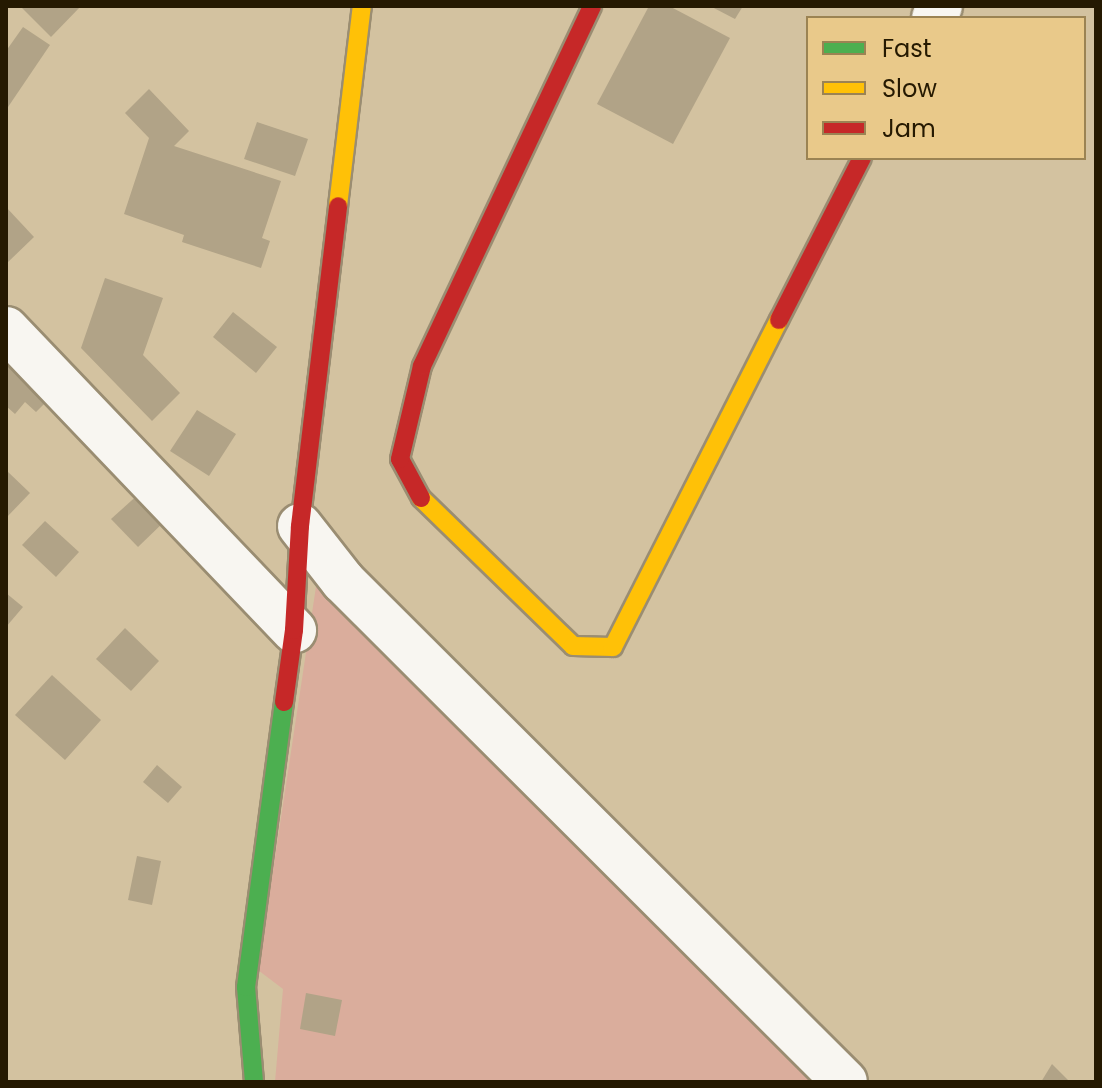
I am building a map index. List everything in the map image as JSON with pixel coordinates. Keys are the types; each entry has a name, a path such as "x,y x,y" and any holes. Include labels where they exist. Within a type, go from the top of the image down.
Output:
{"street":[{"path":"254,1082 246,987 294,630 300,526 362,6"},
{"path":"592,6 422,366 400,459 425,506 573,646 613,647 861,160"},
{"path":"6,329 294,630"},
{"path":"300,526 343,581 845,1082"}],"shaded area":[{"path":"317,580 834,1082 275,1082 283,989 258,970"}],"building":[{"path":"20,6 81,6 51,37"},
{"path":"649,6 669,6 730,38 673,144 597,104"},
{"path":"710,6 743,6 735,19"},
{"path":"23,27 50,45 6,110 6,51"},
{"path":"149,89 189,131 174,146 281,181 262,238 270,241 261,268 182,242 184,235 124,214 149,138 125,113"},
{"path":"257,122 308,139 295,176 244,159"},
{"path":"6,207 34,237 6,264"},
{"path":"105,278 163,298 143,355 180,393 152,421 81,348"},
{"path":"233,312 277,347 256,373 213,337"},
{"path":"11,364 48,400 36,412 25,402 15,414 6,406 6,370"},
{"path":"197,410 236,434 209,476 170,451"},
{"path":"6,470 30,493 6,518"},
{"path":"141,492 167,519 138,547 111,519"},
{"path":"45,521 79,552 56,577 22,545"},
{"path":"6,593 23,607 6,627"},
{"path":"125,628 159,661 131,691 96,659"},
{"path":"52,675 101,720 65,760 15,715"},
{"path":"157,765 182,787 168,803 143,782"},
{"path":"137,856 161,861 152,905 128,900"},
{"path":"306,993 342,1000 335,1036 300,1029"},
{"path":"1052,1064 1070,1082 1041,1082"}],"traffic: fast":[{"path":"254,1082 246,987 284,702"}],"traffic: slow":[{"path":"338,206 362,6"},
{"path":"421,498 573,646 613,647 779,320"}],"traffic: jam":[{"path":"421,498 400,459 422,366 592,6"},
{"path":"779,320 861,160"},
{"path":"284,702 294,630 300,526 338,206"}]}
